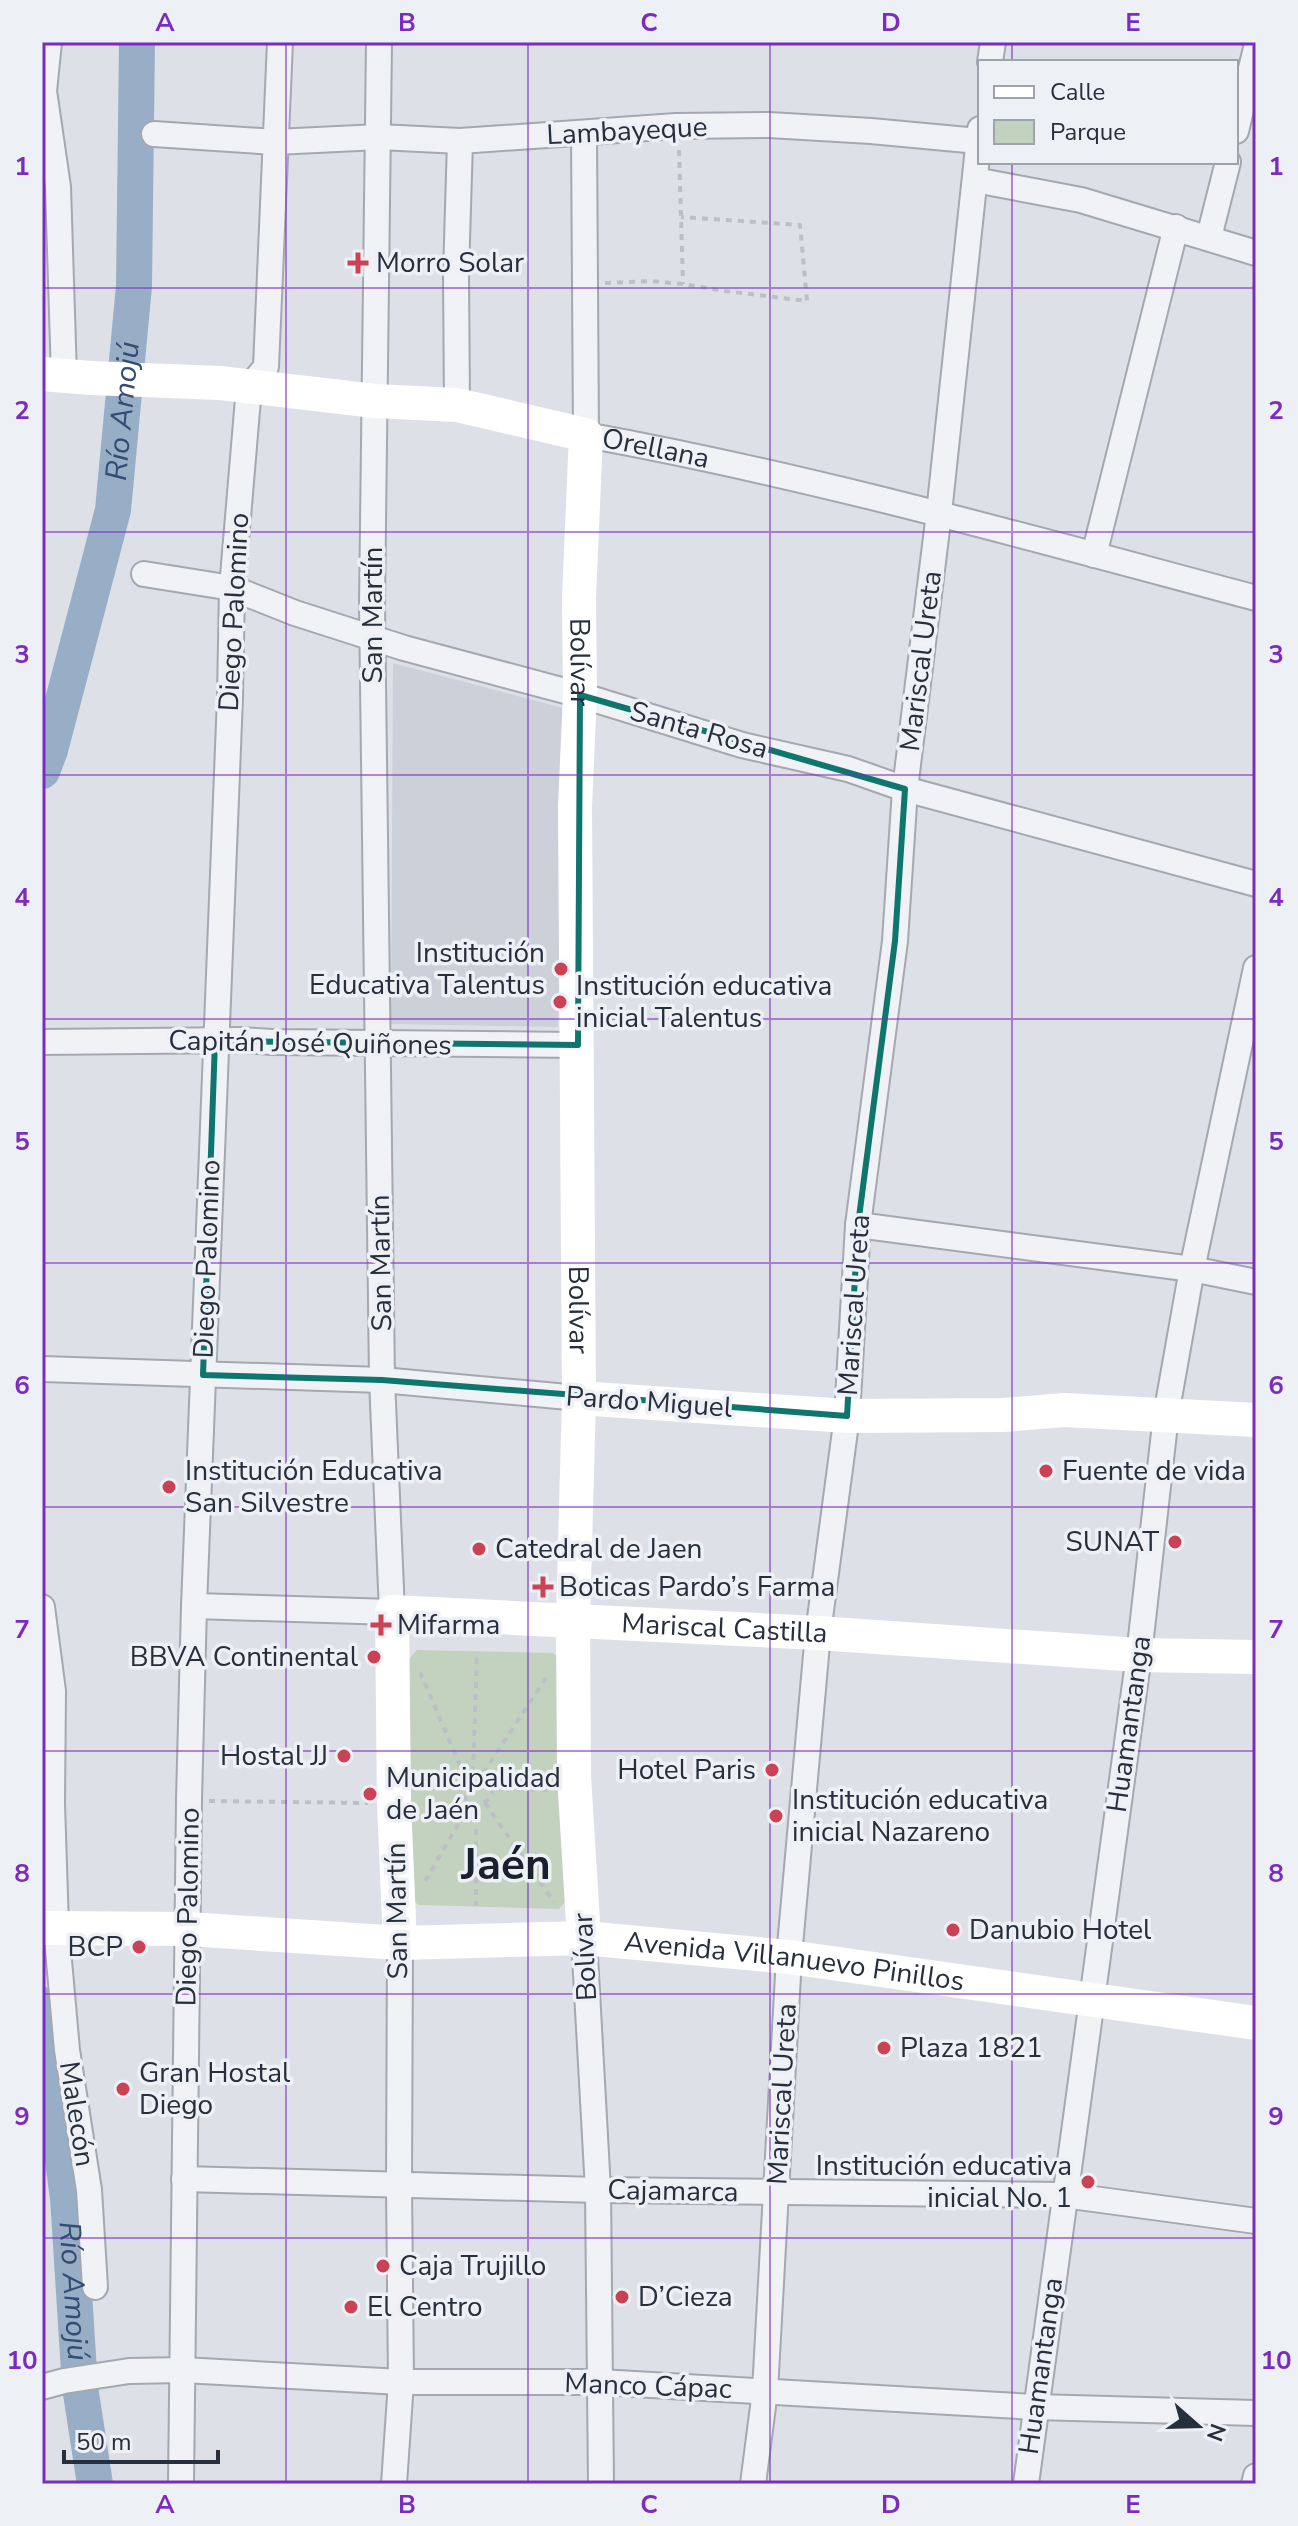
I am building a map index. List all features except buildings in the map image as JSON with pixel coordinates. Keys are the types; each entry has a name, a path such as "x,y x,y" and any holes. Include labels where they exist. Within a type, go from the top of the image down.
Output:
{"street":[{"path":"49,42 43,91 58,187 56,376"},
{"name":"Diego Palomino","path":"181,2484 194,1606 232,588 249,387 266,367 280,42"},
{"name":"San Martín","path":"379,42 372,637 382,1380 402,1796 401,2382 394,2484"},
{"path":"1238,123 1256,48"},
{"name":"Lambayeque","path":"154,134 275,142 379,137 460,141 676,126 769,125 978,135"},
{"name":"Bolívar","path":"584,134 586,435 575,806 579,1398 573,1620 574,1776 598,2190 601,2484"},
{"path":"457,405 456,274 460,141"},
{"name":"Mariscal Ureta","path":"753,2484 765,2391 789,1957 818,1633 847,1416 858,1225 895,941 905,789 939,513 978,146"},
{"path":"1209,237 1227,164"},
{"path":"975,180 1081,200 1256,253"},
{"path":"1094,555 1176,227"},
{"name":"Orellana","path":"56,376 184,381 375,401 457,405 586,435 696,456 939,513 1256,598"},
{"name":"Santa Rosa","path":"144,574 232,588 295,613 404,648 580,695 742,745 848,769 905,789 1256,884"},
{"name":"Huamantanga","path":"1026,2484 1139,1655 1166,1415 1192,1269 1256,968"},
{"name":"Capitán José Quiñones","path":"42,1042 578,1045"},
{"path":"858,1225 1192,1269 1256,1282"},
{"name":"Pardo Miguel","path":"42,1369 382,1380 579,1398 847,1416 1003,1415 1064,1410 1256,1420"},
{"name":"Mariscal Castilla","path":"194,1606 573,1620 1139,1655 1256,1657"},
{"name":"Malecón","path":"42,1607 53,1691 47,1927 89,2190 95,2287"},
{"name":"Avenida Villanuevo Pinillos","path":"47,1927 188,1929 400,1943 584,1938 789,1957 1256,2023"},
{"name":"Cajamarca","path":"184,2179 598,2190 1064,2195 1256,2221"},
{"name":"Manco Cápac","path":"53,2384 129,2371 183,2370 401,2382 600,2382 1035,2407 1256,2413"},
{"path":"1254,2484 1256,2476"}],"path":[{"path":"679,150 683,284"},
{"path":"587,281 609,284 650,281 807,301 800,225 681,217"},
{"path":"473,1772 477,1652"},
{"path":"418,1668 465,1777"},
{"path":"483,1773 550,1671"},
{"path":"473,1804 485,1803 494,1789 489,1777 483,1773 473,1772 465,1777 460,1789 473,1804 476,1906"},
{"path":"189,1800 402,1796 460,1789"},
{"path":"494,1789 550,1790"},
{"path":"485,1803 559,1909"},
{"path":"420,1889 473,1804"}],"highlighted area":[{"path":"580,695 905,789 895,941 858,1225 847,1416 382,1380 203,1375 215,1041 578,1045"}],"shaded area":[{"path":"393,663 567,709 558,1027 391,1024"}],"green space":[{"path":"417,1650 553,1653 559,1659 566,1901 559,1909 419,1905 413,1901 408,1660"}],"waterway":[{"name":"Río Amojú","path":"42,771 113,510 134,286 137,42"},
{"name":"Río Amojú","path":"42,2005 68,2198 80,2387 95,2484"}],"place":[{"name":"Morro Solar","path":"358,263"},
{"name":"Institución Educativa Talentus","path":"561,969"},
{"name":"Institución educativa inicial Talentus","path":"560,1002"},
{"name":"Fuente de vida","path":"1046,1471"},
{"name":"Institución Educativa San Silvestre","path":"169,1487"},
{"name":"SUNAT","path":"1175,1542"},
{"name":"Catedral de Jaen","path":"479,1549"},
{"name":"Boticas Pardo’s Farma","path":"543,1587"},
{"name":"Mifarma","path":"381,1625"},
{"name":"BBVA Continental","path":"374,1657"},
{"name":"Hostal JJ","path":"344,1756"},
{"name":"Hotel Paris","path":"772,1770"},
{"name":"Municipalidad de Jaén","path":"370,1794"},
{"name":"Institución educativa inicial Nazareno","path":"776,1816"},
{"name":"Danubio Hotel","path":"953,1930"},
{"name":"BCP","path":"139,1947"},
{"name":"Plaza 1821","path":"884,2048"},
{"name":"Gran Hostal Diego","path":"123,2089"},
{"name":"Institución educativa inicial No. 1","path":"1088,2182"},
{"name":"Caja Trujillo","path":"383,2266"},
{"name":"D’Cieza","path":"622,2297"},
{"name":"El Centro","path":"351,2307"}],"district":[{"name":"Jaén","path":"506,1865"}]}
